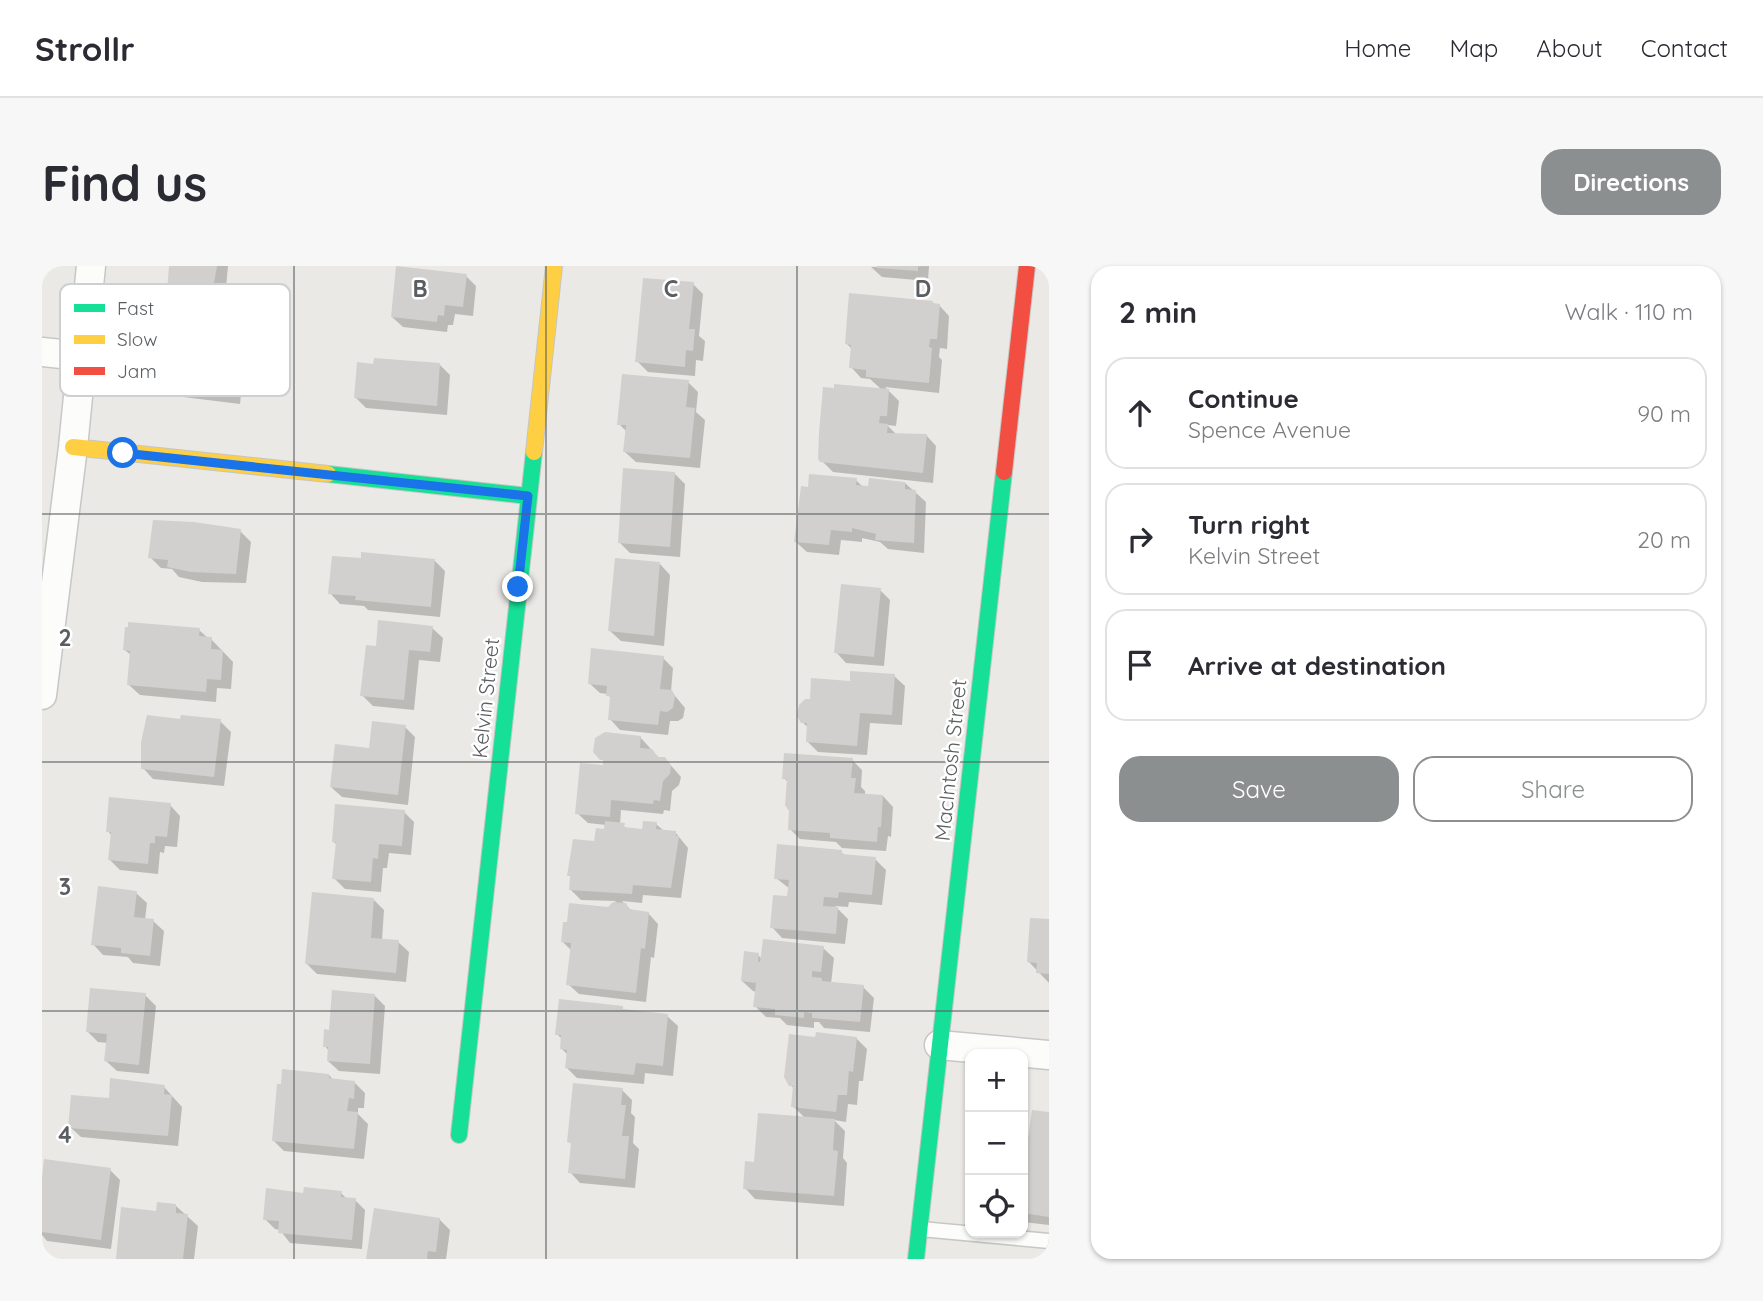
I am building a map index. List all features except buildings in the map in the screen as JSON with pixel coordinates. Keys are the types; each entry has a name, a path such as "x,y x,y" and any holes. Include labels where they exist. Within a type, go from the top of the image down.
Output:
{"street":[{"path":"89,284 91,266"},
{"name":"Kelvin Street","path":"459,1135 554,266"},
{"name":"MacIntosh Street","path":"916,1259 1027,266"},
{"path":"42,352 60,354"},
{"path":"42,695 48,591 73,447 77,396"},
{"path":"73,447 528,496"},
{"path":"939,1045 1049,1055"}],"lane":[{"path":"920,1229 1049,1241"}],"traffic: fast":[{"path":"459,1135 534,452"},
{"path":"916,1259 1004,472"},
{"path":"328,474 528,496"}],"traffic: slow":[{"path":"534,452 554,266"},
{"path":"73,447 328,474"}],"traffic: jam":[{"path":"1004,472 1027,266"}],"route":[{"path":"123,453 528,496 518,587"}]}
